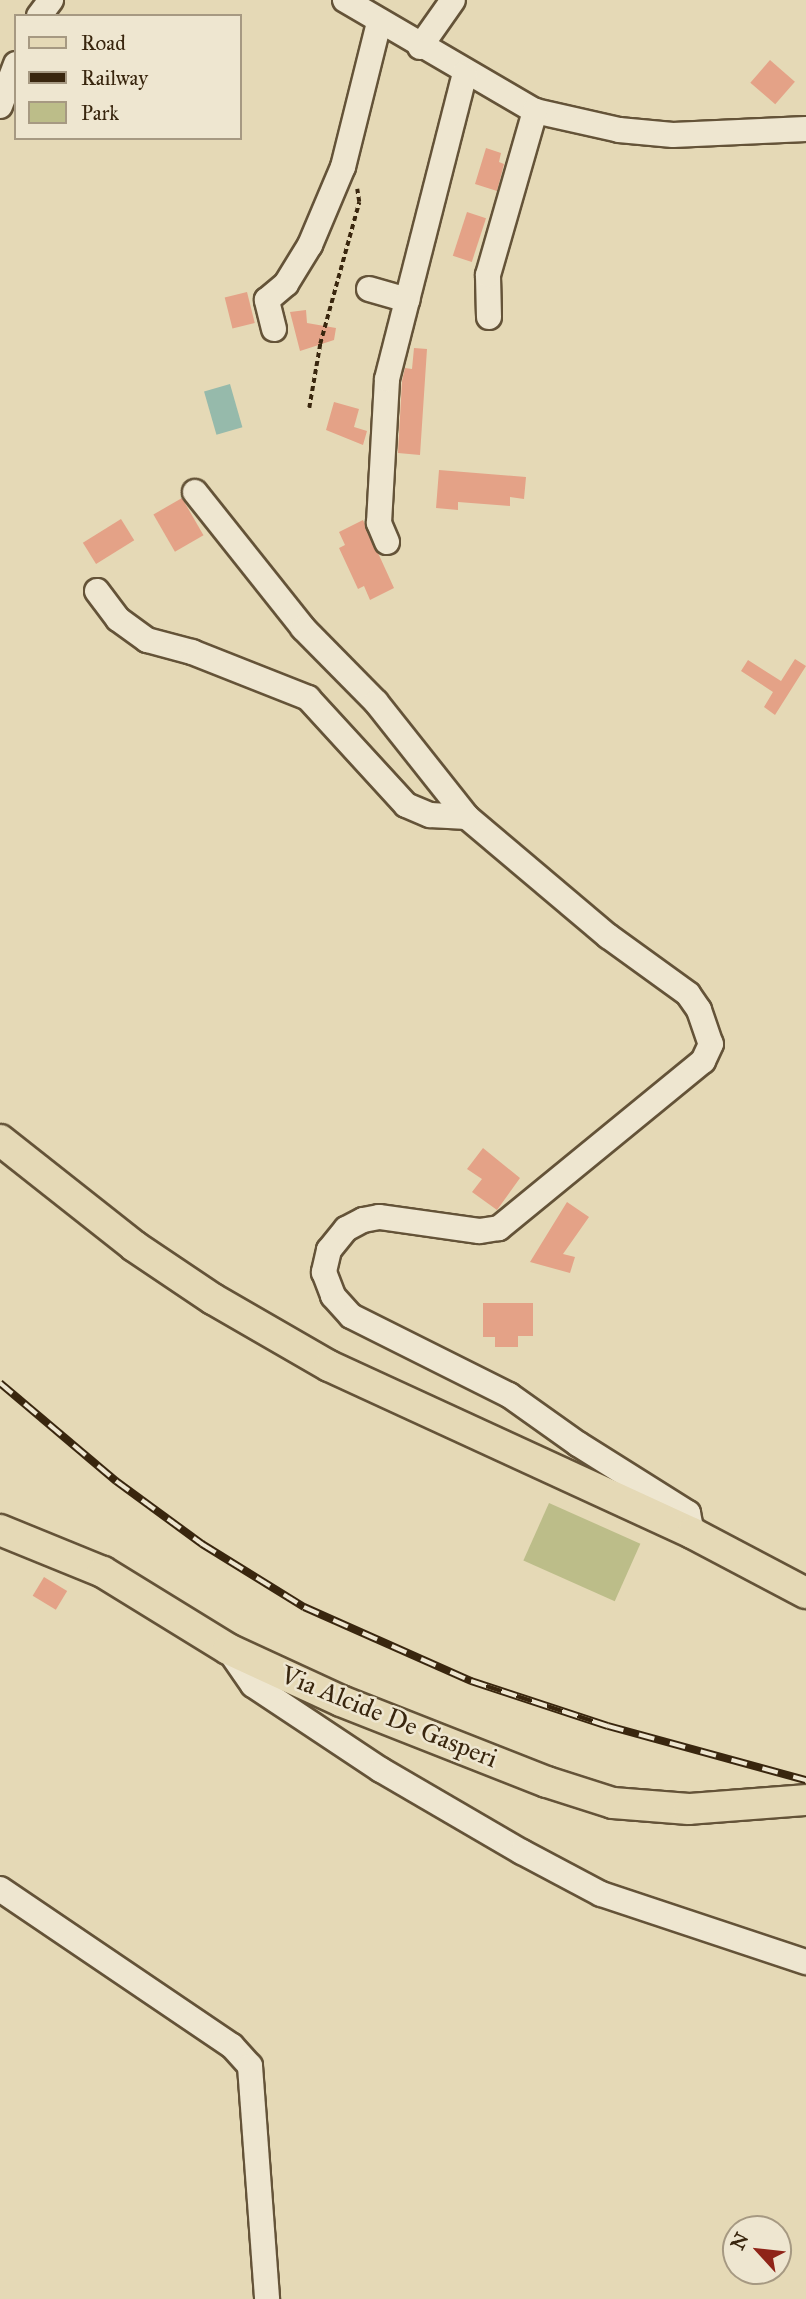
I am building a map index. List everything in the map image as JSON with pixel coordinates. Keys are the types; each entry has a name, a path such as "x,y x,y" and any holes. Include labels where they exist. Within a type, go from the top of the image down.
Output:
{"main road":[{"path":"0,1140 134,1246 213,1299 317,1359 692,1533 806,1593"},
{"name":"Via Alcide De Gasperi","path":"0,1530 103,1572 228,1649 341,1701 613,1802 689,1809 806,1800"}],"street":[{"path":"345,0 465,74 535,111 618,130 673,135 806,129"},
{"path":"420,47 453,0"},
{"path":"274,329 267,300 286,284 310,245 343,167 379,23"},
{"path":"0,106 14,69"},
{"path":"387,542 379,523 387,379 465,74"},
{"path":"489,317 488,275 535,111"},
{"path":"369,289 407,300"},
{"path":"195,492 303,628 376,702 467,817 608,936 688,994 699,1010 710,1044 703,1061 499,1228 479,1231 379,1217 363,1220 345,1228 329,1250 324,1272 333,1296 351,1316 509,1395 578,1444 688,1513 692,1533"},
{"path":"97,591 118,619 147,640 203,656 308,698 406,805 430,815 467,817"},
{"path":"228,1649 253,1685 381,1770 522,1852 601,1894 806,1962"},
{"path":"0,1889 232,2046 250,2066 267,2299"}],"path":[{"path":"309,408 320,344 359,202 354,178 343,167"}],"green space":[{"path":"549,1503 640,1544 615,1601 523,1561"}],"shaded area":[{"path":"230,384 242,427 216,435 204,391"}],"building":[{"path":"770,60 795,82 775,104 750,83"},
{"path":"486,148 501,153 499,162 504,164 497,191 475,184"},
{"path":"467,212 486,218 472,262 453,256"},
{"path":"247,292 255,323 232,329 225,298"},
{"path":"306,310 307,323 336,328 334,340 300,351 290,312"},
{"path":"414,348 427,349 420,455 398,453 402,381 405,368 412,369"},
{"path":"334,402 359,409 354,427 367,431 363,445 326,430"},
{"path":"439,470 526,477 524,499 510,497 510,506 458,502 458,510 436,508"},
{"path":"182,498 204,535 175,552 153,514"},
{"path":"121,519 134,540 96,564 83,543"},
{"path":"363,520 394,588 370,600 364,586 358,589 339,548 345,545 339,532"},
{"path":"795,659 806,666 775,715 764,707 773,692 741,671 748,660 781,681"},
{"path":"483,1148 520,1178 497,1210 472,1192 482,1179 467,1169"},
{"path":"567,1202 589,1217 563,1254 575,1257 570,1273 530,1262"},
{"path":"483,1303 533,1303 533,1336 518,1336 518,1347 495,1347 495,1337 483,1337"},
{"path":"44,1577 67,1591 56,1610 33,1596"}],"railway":[{"path":"0,1383 116,1481 202,1544 304,1607 471,1681 608,1726 806,1780"}]}
